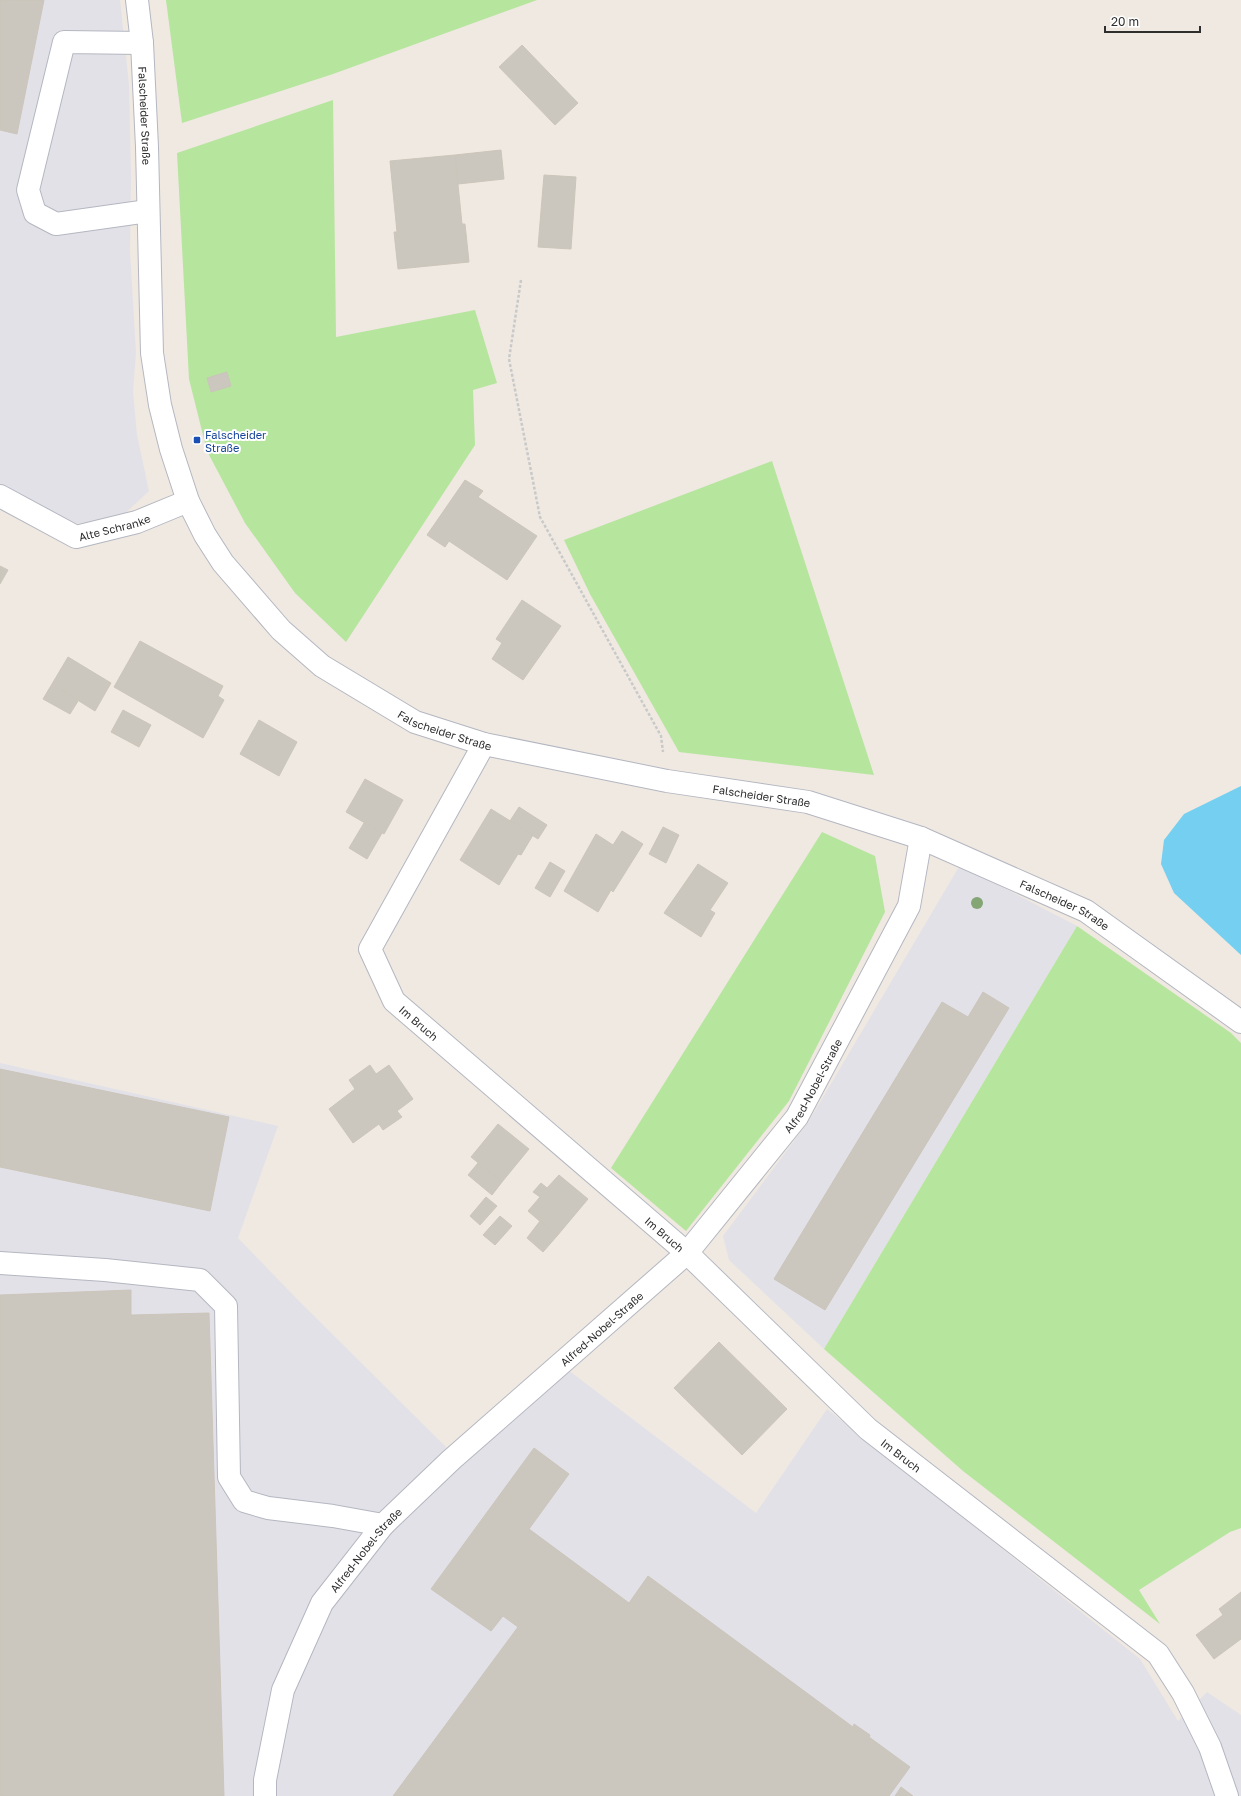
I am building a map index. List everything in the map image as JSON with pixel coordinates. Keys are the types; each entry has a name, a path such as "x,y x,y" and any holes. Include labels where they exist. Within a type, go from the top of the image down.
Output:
{"street":[{"name":"Falscheider Straße","path":"137,0 142,43 147,147 152,353 160,405 171,449 188,501 205,534 228,568 281,630 322,666 415,722 484,744 667,781 808,802 921,838 1086,911 1241,1022"},
{"path":"142,43 64,42 28,190 35,212 56,224 148,211"},
{"name":"Alte Schranke","path":"0,496 76,538 137,522 188,501"},
{"name":"Im Bruch","path":"484,744 370,949 394,1001 687,1253 868,1429 1158,1654 1183,1693 1210,1747 1227,1796"},
{"name":"Alfred-Nobel-Straße","path":"265,1796 265,1780 283,1690 322,1604 383,1525 451,1460 687,1253 798,1117 909,906 921,838"},
{"path":"0,1263 105,1270 200,1280 226,1306 229,1477 244,1501 268,1508 333,1516 383,1525"}],"path":[{"path":"521,280 510,359 540,517 661,736 667,781"}],"shaded area":[{"path":"0,0 120,0 129,85 131,177 130,251 136,353 133,391 137,435 149,491 119,519 71,524 0,483"},
{"path":"960,865 1077,926 824,1349 729,1260 723,1236 809,1121"},
{"path":"0,1063 278,1126 238,1238 297,1299 449,1450 551,1357 756,1513 827,1409 1140,1659 1178,1721 1207,1692 1241,1715 1241,1796 0,1796"}],"green space":[{"path":"166,0 537,0 333,74 182,123"},
{"path":"333,100 336,337 475,310 497,383 473,390 475,445 346,642 295,593 245,523 207,451 189,379 177,153"},
{"path":"772,461 874,775 679,752 590,594 564,540"},
{"path":"822,832 875,856 885,912 789,1101 686,1231 611,1168"},
{"path":"1077,926 1231,1033 1241,1043 1241,1528 1230,1532 1139,1590 1160,1624 963,1471 824,1349"}],"water":[{"path":"1241,786 1241,955 1174,893 1161,864 1164,840 1184,814"}],"building":[{"path":"0,0 44,0 17,134 0,130"},
{"path":"522,45 578,103 555,125 499,67"},
{"path":"501,150 504,179 458,184 455,155"},
{"path":"455,155 462,224 465,224 469,262 398,269 394,232 397,232 390,161"},
{"path":"544,175 576,177 571,249 538,247"},
{"path":"227,372 231,386 211,392 207,378"},
{"path":"465,480 483,491 478,497 537,536 507,580 449,541 445,547 427,535"},
{"path":"0,566 8,570 0,584"},
{"path":"522,600 561,626 523,680 492,659 502,643 496,639"},
{"path":"140,641 223,686 218,696 224,700 203,738 114,687"},
{"path":"68,657 111,683 95,711 52,684"},
{"path":"52,684 78,701 70,714 43,699"},
{"path":"123,710 151,725 139,747 111,732"},
{"path":"259,720 297,742 279,776 240,754"},
{"path":"365,779 403,800 384,834 346,812"},
{"path":"519,807 547,825 538,839 510,821"},
{"path":"491,809 533,835 521,855 518,854 499,885 460,860"},
{"path":"364,823 382,833 367,859 349,848"},
{"path":"663,827 679,835 666,863 649,854"},
{"path":"622,831 643,844 613,892 611,890 598,912 564,891 596,834 613,845"},
{"path":"550,862 565,871 550,897 535,888"},
{"path":"698,864 728,883 710,910 715,913 701,937 664,913"},
{"path":"983,992 1009,1008 825,1310 774,1279 942,1002 968,1017"},
{"path":"370,1065 376,1074 389,1065 413,1099 397,1111 402,1117 383,1130 379,1124 353,1143 329,1109 355,1089 349,1080"},
{"path":"0,1069 229,1117 210,1211 0,1167"},
{"path":"498,1124 529,1149 502,1182 471,1157"},
{"path":"478,1163 502,1182 492,1195 468,1175"},
{"path":"559,1175 588,1199 557,1236 528,1211 540,1197 533,1192 541,1183 547,1188"},
{"path":"486,1197 497,1206 480,1225 470,1216"},
{"path":"500,1216 512,1226 495,1245 483,1235"},
{"path":"540,1221 557,1236 543,1252 527,1238"},
{"path":"131,1290 131,1315 209,1313 224,1796 0,1796 0,1295"},
{"path":"719,1342 787,1409 742,1455 674,1388"},
{"path":"534,1448 569,1474 529,1529 629,1603 648,1576 853,1727 854,1724 870,1735 869,1737 910,1767 889,1796 393,1796 518,1627 503,1616 491,1631 431,1589"},
{"path":"1241,1592 1241,1639 1214,1659 1196,1635 1223,1615 1219,1609"},
{"path":"901,1787 913,1796 895,1796"}],"place":[{"name":"Falscheider Straße","path":"197,440"}]}
